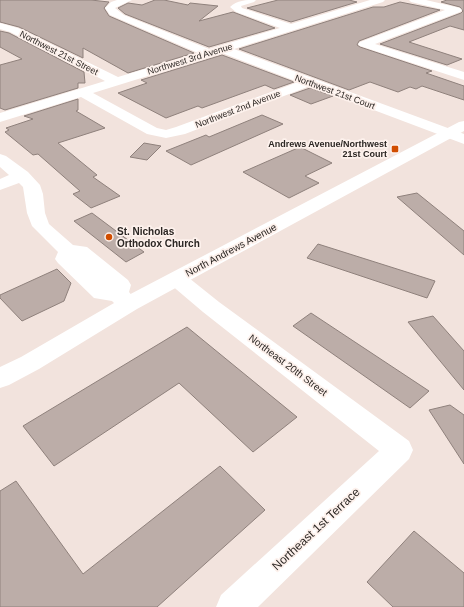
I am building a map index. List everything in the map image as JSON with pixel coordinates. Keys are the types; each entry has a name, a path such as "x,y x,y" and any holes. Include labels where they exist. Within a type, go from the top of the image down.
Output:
{"street":[{"path":"127,0 114,4 110,8 113,13 208,53"},
{"path":"251,0 238,4 235,7 239,10 291,28"},
{"name":"Northwest 3rd Avenue","path":"0,118 380,0"},
{"path":"414,0 459,11"},
{"path":"459,11 364,44 464,76"},
{"name":"Northwest 21st Street","path":"0,26 14,30 118,82"},
{"name":"Northwest 21st Court","path":"223,49 464,139"},
{"name":"Northwest 2nd Avenue","path":"83,93 152,131 166,134 180,131 309,82"},
{"name":"North Andrews Avenue","path":"0,378 30,362 123,299 177,279 464,125"},
{"path":"0,159 31,185 34,194 36,213 41,226 68,251 65,259 102,293 123,299"},
{"path":"0,185 22,176"},
{"name":"Northeast 20th Street","path":"177,279 211,307 399,450"},
{"name":"Northeast 1st Terrace","path":"233,607 399,450"}],"building":[{"path":"0,0 91,0 109,2 104,8 109,16 194,53 128,73 83,48 83,58 19,27 0,22"},
{"path":"155,0 164,0 188,5 190,3 218,6 199,21 233,12 275,28 209,47 125,14 118,8 128,3 142,5"},
{"path":"278,0 349,0 357,2 291,22 247,8"},
{"path":"447,0 464,0 464,30 450,26 409,42 462,59 447,65 380,44 463,11 460,7 441,2"},
{"path":"400,2 440,10 359,41 357,45 432,71 426,73 464,86 464,100 422,86 416,89 410,87 398,92 370,82 349,90 239,49 373,7 384,7"},
{"path":"0,31 9,33 84,72 85,83 78,83 78,88 5,110 0,108 0,65 22,59 0,47"},
{"path":"222,55 294,82 274,89 265,85 202,108 198,106 166,118 118,93 147,83 141,80"},
{"path":"310,88 333,96 311,104 290,95"},
{"path":"78,99 78,110 76,111 105,128 58,143 97,175 93,177 120,196 91,208 73,194 80,191 38,154 33,155 5,132 9,130 6,128 33,119 24,116"},
{"path":"262,115 283,124 191,165 166,151 206,135 209,137"},
{"path":"144,143 161,146 147,160 130,157"},
{"path":"300,147 332,163 305,176 319,183 289,198 243,172"},
{"path":"417,193 464,231 464,255 397,197"},
{"name":"St. Nicholas Orthodox Church","path":"92,213 144,252 126,262 74,221"},
{"path":"318,244 435,281 427,298 307,258"},
{"path":"57,269 71,283 64,301 22,321 0,298 0,295"},
{"path":"311,313 429,391 410,408 293,326"},
{"path":"433,316 464,351 464,390 408,322"},
{"path":"187,327 297,417 253,452 179,383 54,466 23,426"},
{"path":"450,405 464,415 464,464 429,410"},
{"path":"220,466 265,510 157,607 0,607 0,491 16,481 83,574"},
{"path":"414,531 464,573 464,607 393,607 367,582"}],"place":[{"name":"Andrews Avenue/Northwest 21st Court","path":"395,149"},
{"name":"St. Nicholas Orthodox Church","path":"109,237"}]}
